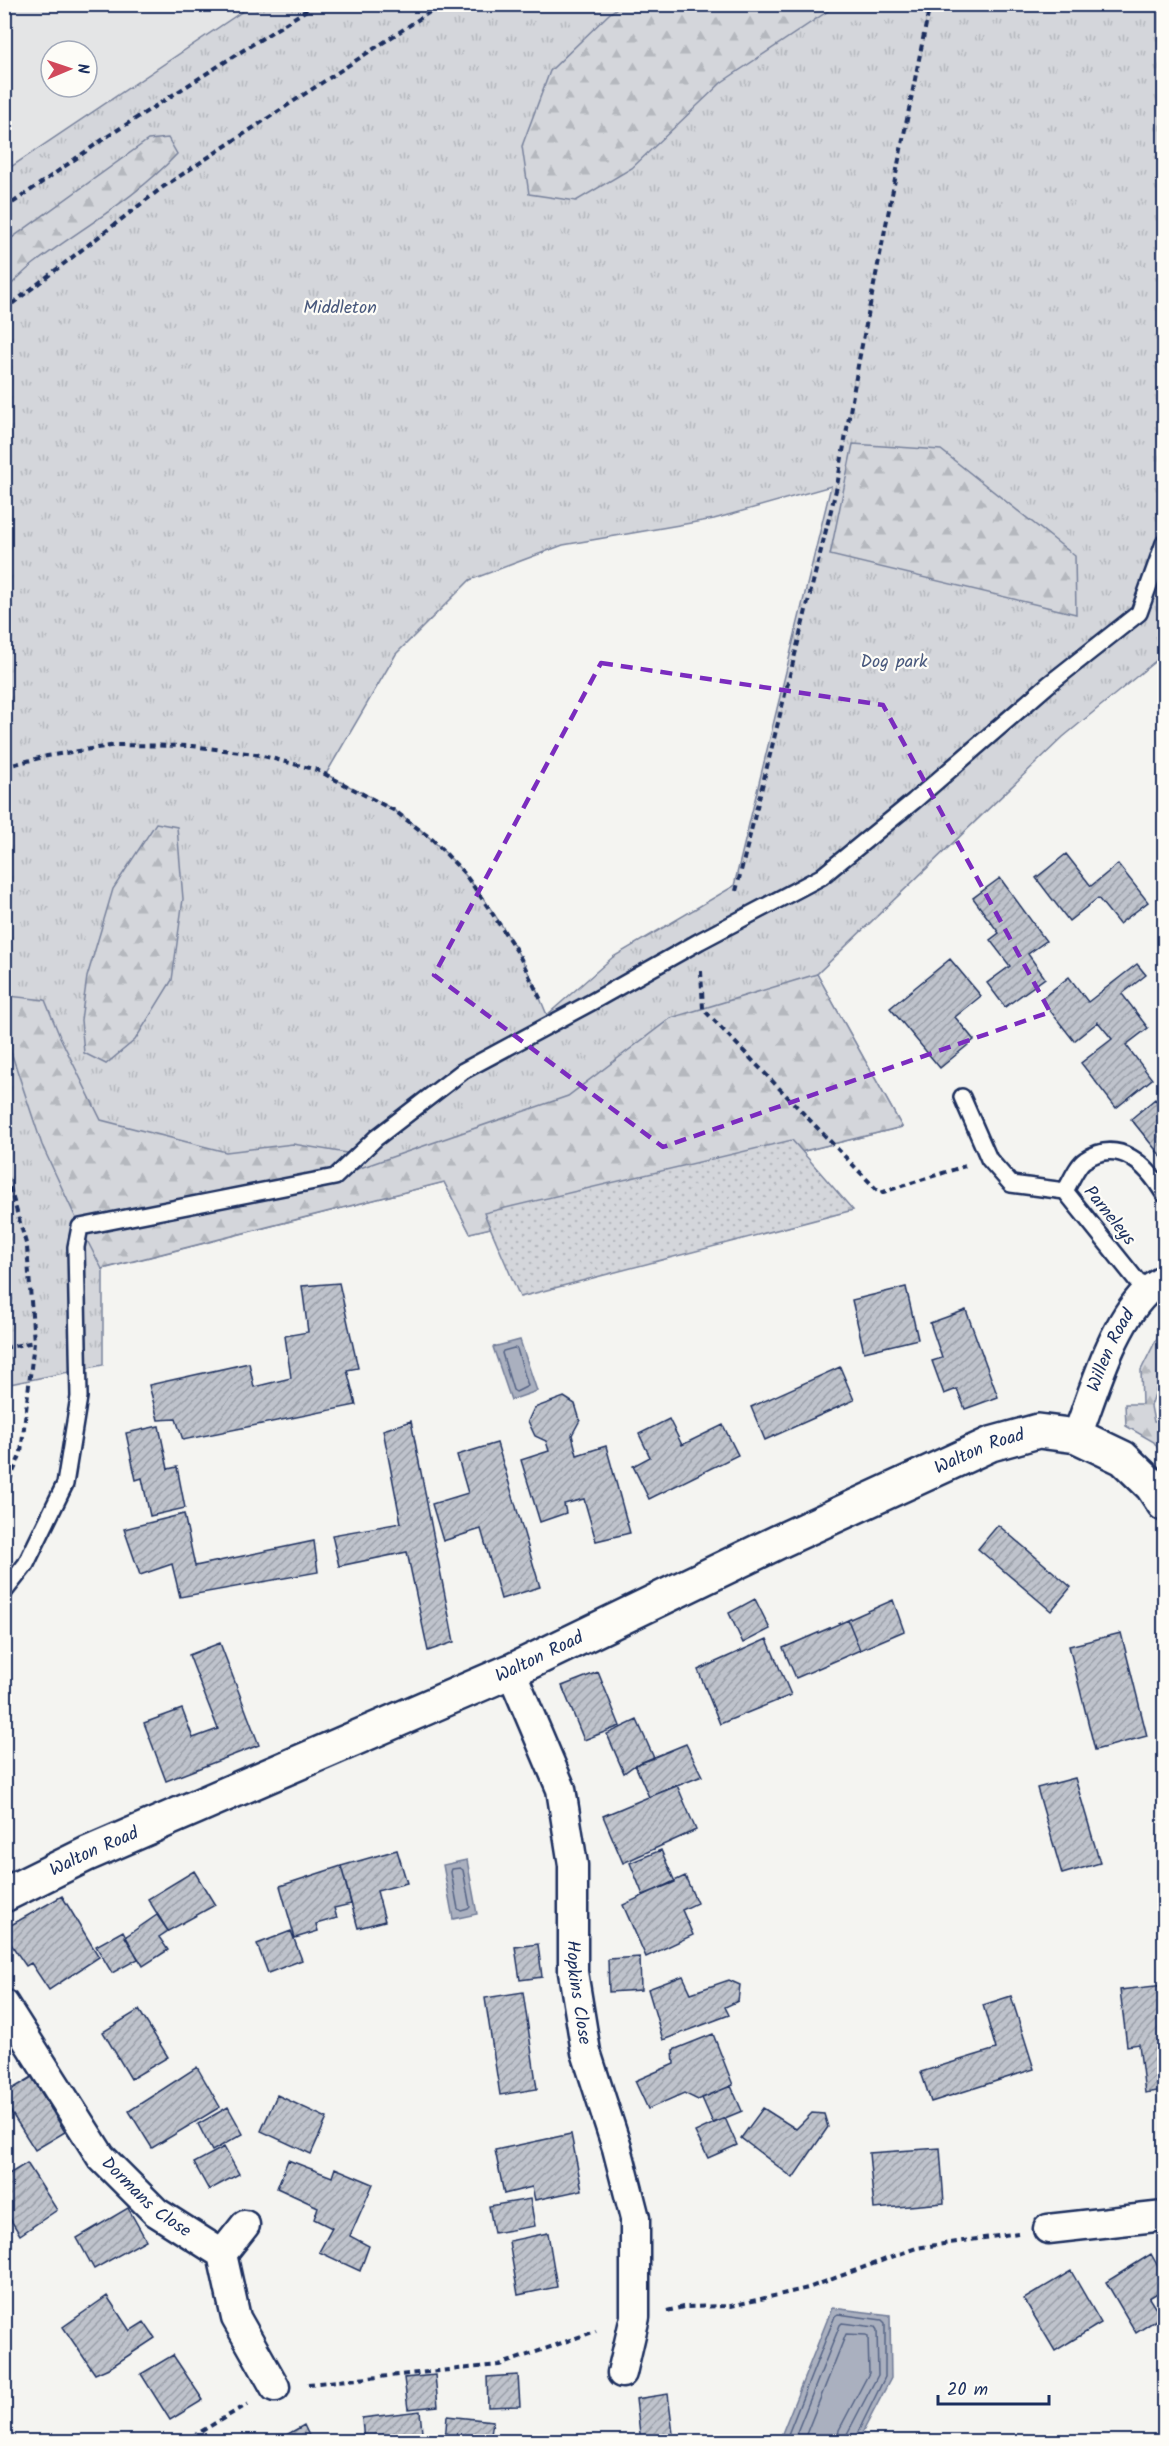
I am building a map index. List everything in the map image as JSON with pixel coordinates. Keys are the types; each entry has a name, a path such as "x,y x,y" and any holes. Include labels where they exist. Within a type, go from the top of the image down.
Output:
{"street":[{"name":"Willen Road","path":"1077,1436 1105,1359 1128,1316 1155,1286"},
{"name":"Walton Road","path":"4,1895 87,1854 511,1671 780,1541 991,1444 1038,1431 1077,1436 1123,1458 1152,1486 1164,1504"},
{"name":"Hopkins Close","path":"511,1671 561,1789 573,1865 573,1972 586,2052 617,2148 634,2218 635,2317 621,2373"},
{"name":"Dormans Close","path":"4,2004 101,2157 156,2212 222,2254"},
{"path":"1048,2229 1164,2216"},
{"path":"245,2225 222,2254 236,2318 275,2388"}],"lane":[{"path":"4,1592 26,1564 65,1484 79,1397 76,1247 80,1227 335,1177 376,1138 463,1071 820,877 914,801 1049,684 1139,613 1164,543"},
{"name":"Parneleys","path":"962,1097 989,1159 1011,1184 1065,1191 1155,1286"},
{"name":"Parneleys","path":"1065,1191 1084,1160 1111,1150 1132,1156 1164,1194"}],"path":[{"path":"4,209 105,138 316,4"},
{"path":"4,310 163,188 442,4"},
{"path":"731,898 737,889 837,486 859,360 930,4"},
{"path":"4,767 47,756 116,745 192,746 255,754 317,770 395,811 433,840 456,865 490,910 518,953 539,994 550,1024"},
{"path":"700,941 703,1008 880,1193 989,1159"},
{"path":"4,1167 27,1247 34,1342 21,1453 4,1494"},
{"path":"4,1246 10,1271 10,1310 4,1322"},
{"path":"4,1348 34,1342"},
{"path":"183,2442 275,2388 499,2365 635,2317 683,2307 731,2306 808,2288 916,2248 1048,2229"}],"highlighted area":[{"path":"601,663 883,705 1050,1012 663,1147 434,975"}],"shaded area":[{"path":"5,5 252,5 5,171"}],"green space":[{"name":"Middleton","path":"252,5 1164,5 1164,654 1063,737 817,974 902,1127 470,1233 444,1182 103,1269 103,1365 5,1385 5,171","holes":["831,486 734,886 613,957 547,1015 521,958 504,929 486,901 443,851 420,829 395,811 326,774 396,654 470,580 563,545 714,519"]},
{"path":"621,5 837,5 722,82 632,168 576,201 529,194 522,146 550,71"},
{"path":"168,138 177,154 161,170 127,198 31,266 5,291 5,243 148,140"},
{"path":"853,444 941,450 1075,556 1076,614 830,555"},
{"path":"156,823 177,827 183,899 172,980 135,1040 106,1064 84,1053 81,1020 87,977 113,889"},
{"path":"817,974 902,1127 470,1233 444,1182 102,1269 42,1145 11,1052 9,996 45,1000 60,1037 101,1120 226,1152 293,1144 358,1155 337,1176 568,1096 671,1018"},
{"path":"792,1140 853,1210 520,1297 484,1213"},
{"path":"1164,1324 1164,1366 1151,1406 1154,1422 1164,1422 1164,1458 1154,1442 1126,1426 1125,1404 1142,1404 1141,1370"}],"water":[{"path":"520,1340 537,1391 511,1400 493,1347"},
{"path":"467,1860 477,1914 453,1919 443,1865"},
{"path":"832,2308 890,2315 891,2378 858,2441 779,2441"}],"building":[{"path":"1066,854 1091,886 1118,864 1148,902 1119,924 1098,898 1069,921 1036,878"},
{"path":"1000,878 1046,941 1028,954 1045,978 1005,1007 987,983 1010,966 990,940 999,933 973,898"},
{"path":"950,959 981,996 955,1017 974,1040 940,1068 890,1008"},
{"path":"1137,964 1146,975 1122,994 1148,1028 1126,1045 1152,1079 1116,1108 1081,1063 1112,1039 1098,1022 1074,1041 1041,999 1069,977 1088,1002"},
{"path":"1155,1099 1161,1106 1164,1103 1164,1160 1131,1119"},
{"path":"339,1283 358,1368 347,1370 356,1405 183,1440 176,1419 158,1420 149,1385 249,1363 254,1387 291,1378 285,1336 308,1332 302,1286"},
{"path":"906,1287 918,1339 864,1352 852,1300"},
{"path":"966,1310 998,1397 965,1409 957,1389 944,1394 932,1361 942,1358 930,1323"},
{"path":"840,1367 854,1400 765,1440 751,1407"},
{"path":"564,1397 575,1404 580,1420 572,1435 577,1455 606,1446 630,1533 596,1541 584,1499 564,1504 566,1513 540,1522 521,1460 549,1451 546,1441 535,1436 528,1421 534,1408"},
{"path":"669,1419 682,1445 723,1425 738,1455 649,1499 633,1466 650,1457 639,1434"},
{"path":"411,1421 454,1642 428,1651 407,1552 339,1566 332,1535 401,1523 383,1430"},
{"path":"159,1426 168,1469 177,1467 185,1508 150,1516 142,1478 136,1480 126,1433"},
{"path":"497,1443 540,1587 501,1599 481,1529 443,1541 432,1504 468,1493 457,1455"},
{"path":"184,1514 195,1566 314,1541 318,1572 180,1597 172,1564 140,1575 124,1529"},
{"path":"998,1525 1071,1587 1051,1611 978,1549"},
{"path":"755,1599 770,1629 743,1643 729,1613"},
{"path":"893,1600 904,1631 860,1650 848,1620"},
{"path":"848,1620 860,1650 796,1678 783,1648"},
{"path":"1121,1633 1147,1736 1095,1750 1069,1646"},
{"path":"767,1639 791,1695 720,1724 698,1670"},
{"path":"220,1643 259,1745 166,1781 144,1723 182,1709 193,1738 218,1729 189,1655"},
{"path":"598,1672 620,1726 584,1740 562,1686"},
{"path":"637,1720 654,1758 635,1765 624,1773 607,1734"},
{"path":"686,1744 702,1776 649,1797 635,1765"},
{"path":"1075,1778 1100,1863 1062,1874 1037,1788"},
{"path":"677,1785 696,1830 623,1863 603,1816"},
{"path":"397,1850 407,1883 377,1891 385,1921 358,1928 341,1866"},
{"path":"661,1850 675,1882 643,1895 630,1863"},
{"path":"341,1866 351,1904 334,1908 337,1918 316,1924 318,1931 295,1938 280,1886"},
{"path":"194,1871 215,1905 168,1931 148,1899"},
{"path":"685,1876 697,1903 682,1910 693,1935 646,1957 623,1905"},
{"path":"62,1896 99,1957 49,1990 31,1963 26,1966 4,1934 4,1929"},
{"path":"157,1915 168,1931 159,1937 168,1950 143,1966 125,1937"},
{"path":"123,1931 138,1959 112,1973 96,1946"},
{"path":"291,1931 302,1960 268,1973 257,1944"},
{"path":"538,1944 542,1977 520,1980 515,1947"},
{"path":"640,1957 641,1990 609,1992 608,1959"},
{"path":"683,1976 691,1993 729,1980 740,1985 738,2001 725,2007 729,2015 663,2040 648,1989"},
{"path":"1164,1985 1164,2090 1145,2093 1139,2044 1127,2046 1120,1990"},
{"path":"523,1992 537,2089 500,2095 485,1998"},
{"path":"1011,1996 1034,2069 931,2102 921,2072 996,2049 983,2005"},
{"path":"139,2010 168,2057 131,2079 103,2032"},
{"path":"713,2034 733,2085 698,2100 684,2093 648,2109 635,2081 674,2064 673,2050"},
{"path":"197,2067 220,2107 152,2148 129,2111"},
{"path":"32,2077 65,2132 35,2150 4,2101 4,2094"},
{"path":"731,2086 742,2111 713,2123 702,2098"},
{"path":"277,2095 327,2118 311,2154 261,2131"},
{"path":"228,2107 243,2134 212,2151 198,2124"},
{"path":"763,2108 796,2129 812,2113 824,2114 828,2127 793,2178 741,2138"},
{"path":"725,2118 737,2145 708,2158 695,2132"},
{"path":"571,2134 582,2190 535,2200 532,2187 504,2194 495,2150"},
{"path":"224,2147 239,2174 209,2190 194,2163"},
{"path":"940,2148 944,2203 874,2209 869,2153"},
{"path":"288,2160 332,2177 335,2168 373,2184 350,2236 369,2246 360,2271 319,2252 332,2228 314,2219 318,2207 277,2188"},
{"path":"27,2163 57,2210 20,2235 4,2209 4,2177"},
{"path":"530,2199 535,2226 494,2233 489,2206"},
{"path":"128,2208 146,2240 94,2269 77,2238"},
{"path":"548,2233 557,2287 518,2295 509,2241"},
{"path":"1151,2254 1164,2277 1164,2289 1149,2298 1161,2317 1136,2333 1106,2282"},
{"path":"1071,2271 1101,2323 1055,2351 1024,2299"},
{"path":"107,2296 130,2331 144,2322 155,2338 111,2367 95,2374 63,2327"},
{"path":"173,2355 203,2400 170,2420 141,2374"},
{"path":"435,2375 438,2406 408,2409 404,2378"},
{"path":"518,2375 520,2406 488,2407 487,2377"},
{"path":"668,2394 674,2442 641,2442 636,2399"},
{"path":"420,2411 423,2442 364,2442 362,2418"},
{"path":"447,2416 493,2421 490,2442 445,2442"},
{"path":"304,2425 312,2442 275,2442 281,2438"}],"park label":[{"name":"Dog park","path":"894,662"}]}
